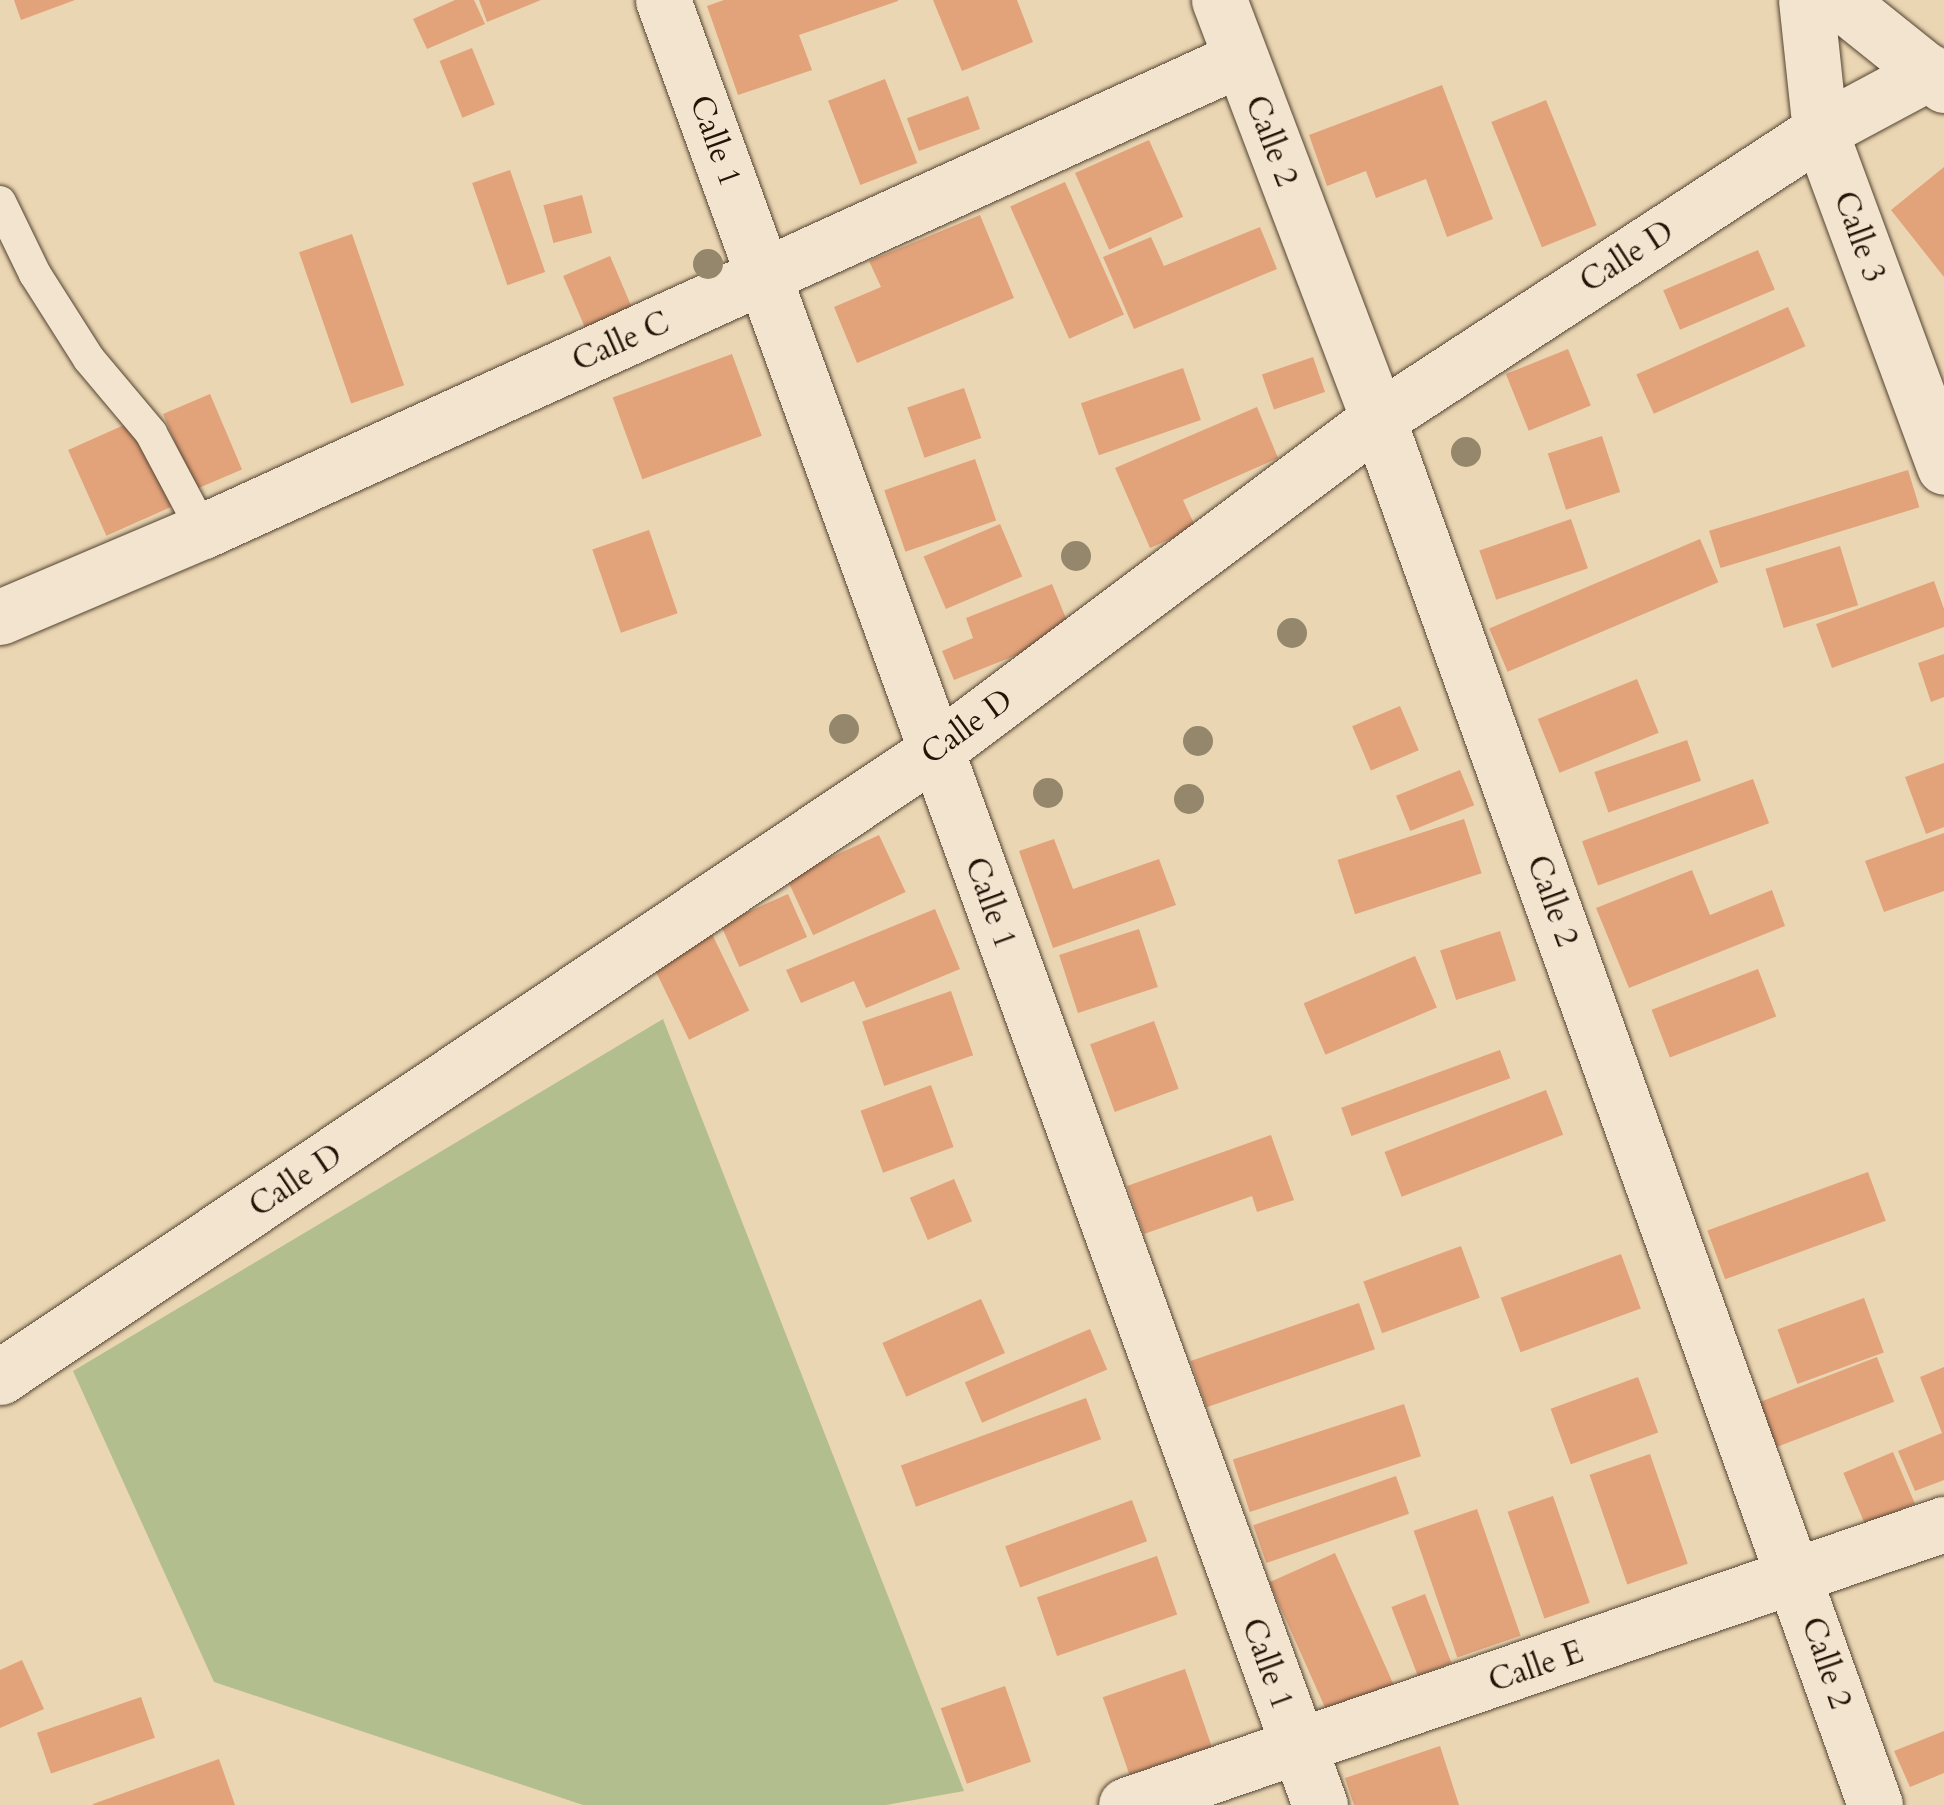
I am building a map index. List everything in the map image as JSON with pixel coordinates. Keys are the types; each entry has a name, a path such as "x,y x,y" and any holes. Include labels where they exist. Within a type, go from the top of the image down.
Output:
{"street":[{"name":"Calle 1","path":"663,0 1320,1805"},
{"name":"Calle 2","path":"1218,0 1378,420 1876,1805"},
{"name":"Calle 3","path":"1806,0 1820,131 1944,467"},
{"name":"Calle D","path":"0,1377 935,751 1378,420 1820,131 1937,78 1838,0"},
{"name":"Calle C","path":"0,617 203,532 1239,59"},
{"name":"Calle E","path":"1126,1805 1944,1524"}],"lane":[{"path":"0,202 35,274 89,359 150,433 203,532"}],"green space":[{"path":"663,1019 964,1791 886,1805 583,1805 214,1682 73,1371"}],"building":[{"path":"14,0 75,0 21,20"},
{"path":"455,0 474,0 485,24 427,49 413,19"},
{"path":"479,0 541,0 487,22"},
{"path":"724,0 898,1 799,35 812,70 738,95 707,6"},
{"path":"933,0 1017,0 1033,42 962,71"},
{"path":"472,48 495,105 462,118 440,61"},
{"path":"885,79 917,163 860,185 828,101"},
{"path":"1442,85 1493,219 1447,237 1426,179 1376,198 1366,171 1327,186 1309,135"},
{"path":"968,96 980,129 919,151 907,118"},
{"path":"1546,100 1597,225 1542,247 1491,122"},
{"path":"1149,140 1183,217 1109,250 1075,173"},
{"path":"1944,167 1944,277 1891,210"},
{"path":"510,170 545,272 507,285 472,183"},
{"path":"1065,182 1124,314 1069,339 1010,206"},
{"path":"582,195 592,233 553,243 543,205"},
{"path":"980,215 1014,298 857,363 834,307 881,287 869,261"},
{"path":"1260,227 1277,269 1134,329 1103,257 1151,237 1164,266"},
{"path":"352,234 404,385 351,404 299,252"},
{"path":"1758,250 1775,290 1680,330 1663,290"},
{"path":"610,256 632,308 585,327 563,276"},
{"path":"1788,307 1805,346 1654,414 1636,375"},
{"path":"1568,349 1591,406 1529,431 1506,374"},
{"path":"732,354 762,436 642,479 613,397"},
{"path":"1313,357 1325,392 1274,410 1262,375"},
{"path":"1183,368 1201,420 1099,455 1081,403"},
{"path":"964,388 981,438 925,458 907,408"},
{"path":"210,394 242,469 195,489 163,414"},
{"path":"1257,407 1278,458 1183,500 1196,528 1150,548 1115,468"},
{"path":"133,421 171,507 106,536 68,450"},
{"path":"1602,436 1620,492 1566,510 1548,454"},
{"path":"975,459 996,520 905,552 884,490"},
{"path":"1908,470 1919,507 1720,568 1709,531"},
{"path":"1571,519 1588,568 1496,600 1479,551"},
{"path":"1000,524 1022,576 946,609 924,556"},
{"path":"649,530 678,613 621,633 592,550"},
{"path":"1700,539 1718,582 1508,672 1489,628"},
{"path":"1840,546 1858,605 1784,628 1765,569"},
{"path":"1934,581 1944,609 1944,627 1832,668 1816,624"},
{"path":"1052,584 1072,633 954,680 942,651 973,638 966,618"},
{"path":"1944,654 1944,697 1931,702 1918,663"},
{"path":"1637,679 1659,733 1560,773 1538,719"},
{"path":"1400,706 1419,750 1371,771 1352,726"},
{"path":"1687,740 1701,781 1608,813 1594,772"},
{"path":"1944,763 1944,827 1926,834 1905,777"},
{"path":"1460,770 1474,805 1410,831 1396,796"},
{"path":"1753,779 1769,823 1598,885 1582,841"},
{"path":"1464,819 1482,873 1355,914 1338,860"},
{"path":"1944,833 1944,891 1884,912 1865,861"},
{"path":"879,835 906,892 813,935 787,878"},
{"path":"1054,839 1073,889 1159,859 1176,905 1053,948 1019,851"},
{"path":"1692,870 1710,915 1772,890 1785,926 1629,988 1596,908"},
{"path":"788,894 807,937 740,967 720,924"},
{"path":"935,909 960,969 866,1008 854,981 801,1003 786,970"},
{"path":"1139,929 1158,987 1078,1013 1059,955"},
{"path":"1500,931 1516,980 1456,1000 1440,950"},
{"path":"712,934 749,1010 689,1040 652,963"},
{"path":"1415,956 1437,1008 1325,1055 1304,1003"},
{"path":"1758,969 1776,1017 1670,1057 1652,1010"},
{"path":"951,991 973,1055 884,1086 862,1022"},
{"path":"1154,1021 1179,1089 1115,1112 1090,1044"},
{"path":"1500,1050 1510,1078 1351,1136 1341,1108"},
{"path":"931,1085 954,1147 883,1173 861,1111"},
{"path":"1546,1090 1563,1135 1402,1197 1384,1152"},
{"path":"1271,1135 1294,1200 1257,1212 1252,1196 1144,1234 1127,1186"},
{"path":"1868,1172 1886,1221 1725,1279 1707,1230"},
{"path":"954,1179 972,1221 928,1240 910,1198"},
{"path":"1461,1246 1480,1298 1382,1333 1363,1282"},
{"path":"1621,1254 1641,1309 1521,1352 1501,1298"},
{"path":"1864,1298 1884,1353 1797,1384 1778,1329"},
{"path":"981,1299 1005,1353 906,1397 882,1343"},
{"path":"1359,1303 1375,1349 1207,1407 1191,1361"},
{"path":"1090,1329 1107,1370 982,1423 965,1382"},
{"path":"1877,1357 1894,1402 1772,1449 1755,1404"},
{"path":"1944,1367 1944,1480 1915,1491 1898,1451 1942,1433 1920,1377"},
{"path":"1638,1377 1658,1432 1571,1464 1551,1409"},
{"path":"1086,1398 1101,1439 916,1507 901,1465"},
{"path":"1404,1404 1421,1456 1250,1512 1233,1460"},
{"path":"1893,1452 1915,1504 1865,1525 1843,1473"},
{"path":"1650,1454 1688,1564 1627,1585 1589,1475"},
{"path":"1396,1476 1409,1514 1266,1563 1253,1525"},
{"path":"1553,1496 1590,1603 1544,1618 1508,1512"},
{"path":"1132,1500 1147,1541 1020,1588 1005,1546"},
{"path":"1477,1509 1521,1636 1457,1658 1414,1531"},
{"path":"1335,1553 1396,1690 1330,1719 1269,1582"},
{"path":"1157,1556 1177,1615 1057,1656 1037,1597"},
{"path":"1425,1594 1452,1663 1418,1676 1391,1607"},
{"path":"22,1660 44,1709 0,1728 0,1670"},
{"path":"1185,1669 1212,1747 1129,1775 1103,1697"},
{"path":"1005,1686 1031,1762 967,1784 941,1708"},
{"path":"141,1697 155,1738 51,1773 37,1733"},
{"path":"1944,1731 1944,1773 1910,1787 1894,1751"},
{"path":"1440,1746 1459,1805 1354,1805 1345,1778"},
{"path":"219,1759 235,1805 93,1805 93,1804"}]}
